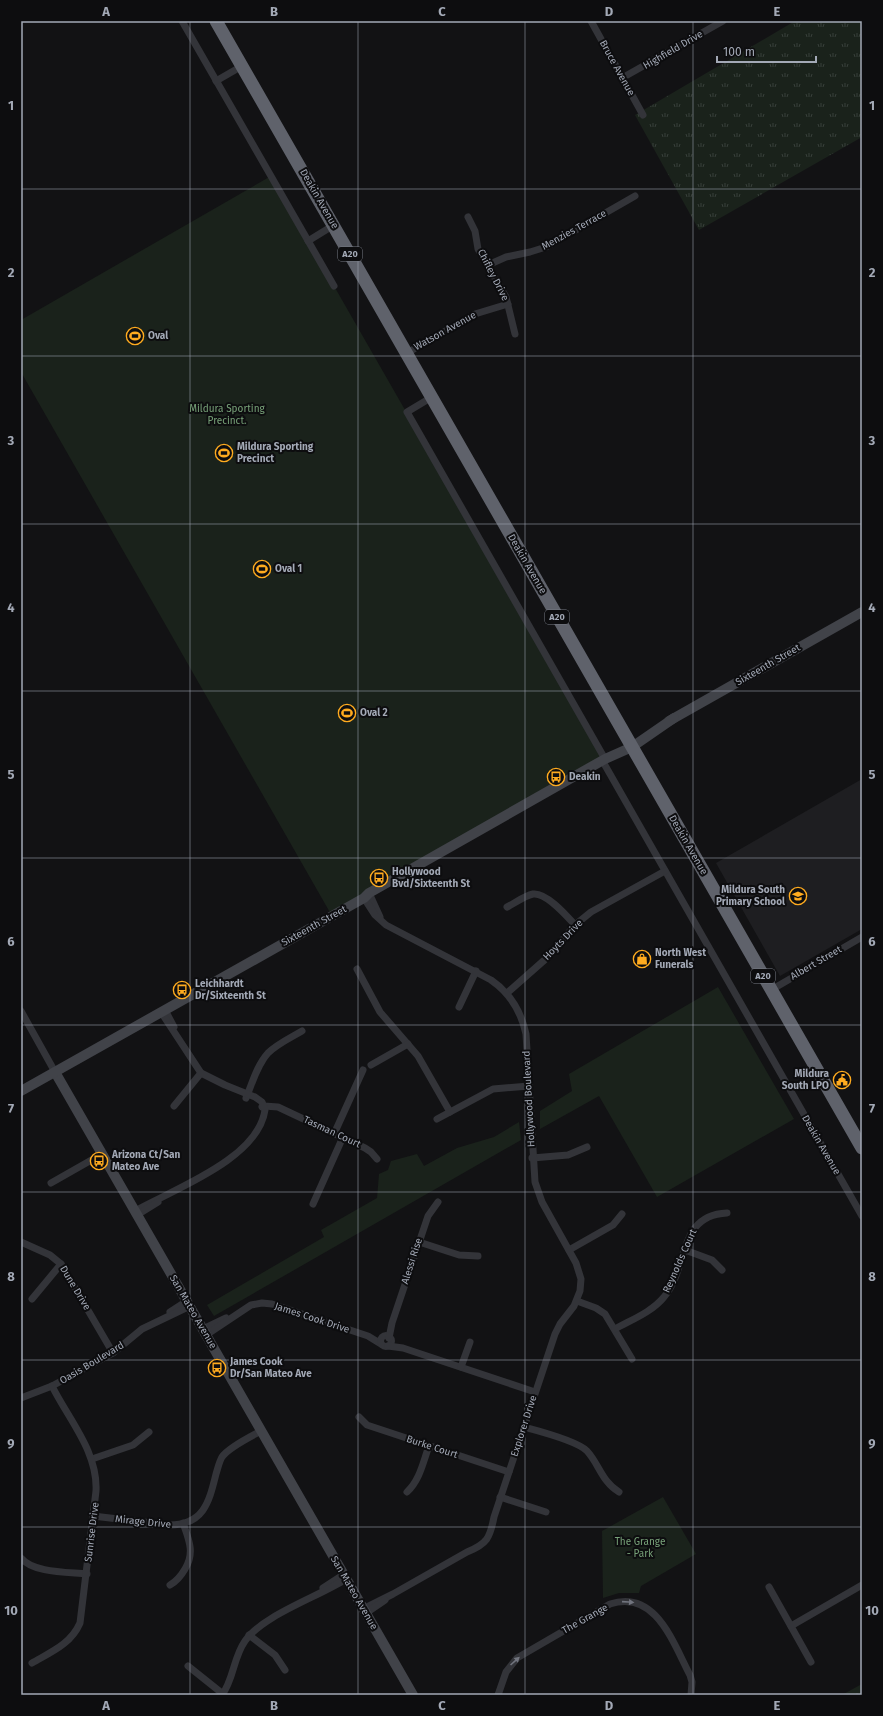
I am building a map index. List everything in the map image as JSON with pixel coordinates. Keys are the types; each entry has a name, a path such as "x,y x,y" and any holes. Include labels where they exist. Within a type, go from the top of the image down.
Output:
{"highway":[{"name":"Deakin Avenue","path":"216,21 862,1148"}],"street":[{"path":"182,21 334,286"},
{"name":"Bruce Avenue","path":"591,21 644,116"},
{"name":"Highfield Drive","path":"622,78 723,21"},
{"path":"216,81 242,66"},
{"name":"Menzies Terrace","path":"488,265 511,256 530,252 546,246 635,196"},
{"name":"Chifley Drive","path":"468,217 475,231 478,249 506,297 515,334"},
{"path":"308,241 334,225"},
{"name":"Watson Avenue","path":"407,353 474,314 508,304"},
{"name":"Deakin Avenue","path":"432,397 407,412 665,871 862,1216"},
{"name":"Sixteenth Street","path":"21,1091 862,612"},
{"name":"Hoyts Drive","path":"507,993 554,950 575,925 592,912 665,871"},
{"path":"507,907 528,895 539,894 548,898 575,925"},
{"name":"Hollywood Boulevard","path":"367,895 383,922 390,928 491,980 507,993 516,1006 524,1025 529,1086 532,1158 535,1182 538,1193 576,1263 581,1279 577,1301 560,1324 555,1334"},
{"name":"Albert Street","path":"771,990 862,937"},
{"path":"357,969 380,1012 421,1061 450,1112"},
{"path":"458,1007 476,971"},
{"name":"San Mateo Avenue","path":"21,1011 413,1695"},
{"name":"Tasman Court","path":"163,1011 190,1059 201,1073 247,1095 264,1108 278,1107 365,1148 377,1159"},
{"path":"247,1095 263,1060 268,1053 276,1046 302,1031"},
{"path":"371,1065 408,1044"},
{"path":"334,1134 363,1070"},
{"path":"174,1106 201,1073"},
{"path":"437,1119 492,1089 529,1086"},
{"path":"136,1213 233,1158 244,1148 253,1135 263,1118 264,1108"},
{"path":"313,1204 343,1138"},
{"path":"532,1158 568,1155 587,1147"},
{"path":"51,1183 102,1154"},
{"name":"Alessi Rise","path":"386,1340 428,1216 438,1202"},
{"name":"Reynolds Court","path":"615,1329 652,1308 671,1288 692,1232 700,1222 712,1215 727,1213"},
{"path":"569,1250 613,1225 622,1214"},
{"name":"Dune Drive","path":"21,1242 50,1256 61,1264 113,1353"},
{"path":"419,1242 458,1255 478,1256"},
{"path":"685,1250 712,1260 722,1270"},
{"path":"32,1299 61,1264"},
{"path":"577,1301 606,1314 632,1359"},
{"name":"Oasis Boulevard","path":"21,1398 52,1386 113,1353 137,1333 188,1303"},
{"name":"James Cook Drive","path":"204,1332 251,1305 256,1303 266,1303 368,1336 386,1340 402,1348 535,1392"},
{"name":"Explorer Drive","path":"364,1611 467,1552 482,1538 494,1517 555,1334"},
{"path":"461,1367 470,1342"},
{"name":"Sunrise Drive","path":"32,1663 68,1641 77,1630 82,1615 97,1482 92,1459 52,1386"},
{"name":"Burke Court","path":"359,1417 367,1425 509,1472"},
{"path":"524,1427 582,1447 590,1454 605,1481 618,1492"},
{"name":"Mirage Drive","path":"93,1516 169,1525 183,1523 196,1518 208,1503 219,1464 224,1455 261,1431"},
{"path":"92,1459 133,1444 149,1432"},
{"path":"406,1492 415,1483 418,1477 429,1446"},
{"path":"500,1497 546,1512"},
{"path":"170,1585 179,1579 191,1556 190,1545 183,1523"},
{"path":"21,1558 26,1564 34,1568 87,1574"},
{"path":"188,1666 223,1694 231,1678 238,1652 249,1635 266,1622 345,1577"},
{"path":"769,1587 811,1662"},
{"path":"792,1626 862,1587"},
{"name":"The Grange","path":"498,1695 506,1672 517,1658 610,1604 627,1601 648,1607 658,1617 690,1675 692,1682 691,1695"},
{"path":"249,1635 275,1655 285,1670"}],"shaded area":[{"name":"Mildura South Primary School","path":"862,779 862,929 780,976 716,863"}],"green space":[{"path":"795,21 862,21 862,137 699,230 635,115"},
{"name":"Mildura Sporting Precinct.","path":"271,176 605,759 332,916 21,372 21,320"},
{"path":"718,987 794,1119 657,1197 599,1096 540,1129 540,1111 572,1091 569,1074"},
{"path":"519,1122 521,1140 214,1316 207,1305 324,1237 321,1230 377,1198 379,1174 388,1170 391,1161 417,1154 424,1166 457,1148 494,1137"},
{"name":"The Grange - Park","path":"663,1497 696,1554 641,1586 639,1593 619,1593 603,1598 602,1531"},
{"path":"862,1684 862,1695 842,1695"}],"place":[{"name":"Oval","path":"135,336"},
{"name":"Mildura Sporting Precinct","path":"224,453"},
{"name":"Oval 1","path":"262,569"},
{"name":"Oval 2","path":"347,713"},
{"name":"Deakin","path":"556,777"},
{"name":"Hollywood Bvd/Sixteenth St","path":"379,878"},
{"name":"Mildura South Primary School","path":"798,896"},
{"name":"North West Funerals","path":"642,959"},
{"name":"Leichhardt Dr/Sixteenth St","path":"182,990"},
{"name":"Mildura South LPO","path":"842,1080"},
{"name":"Arizona Ct/San Mateo Ave","path":"99,1161"},
{"name":"James Cook Dr/San Mateo Ave","path":"217,1368"}]}
